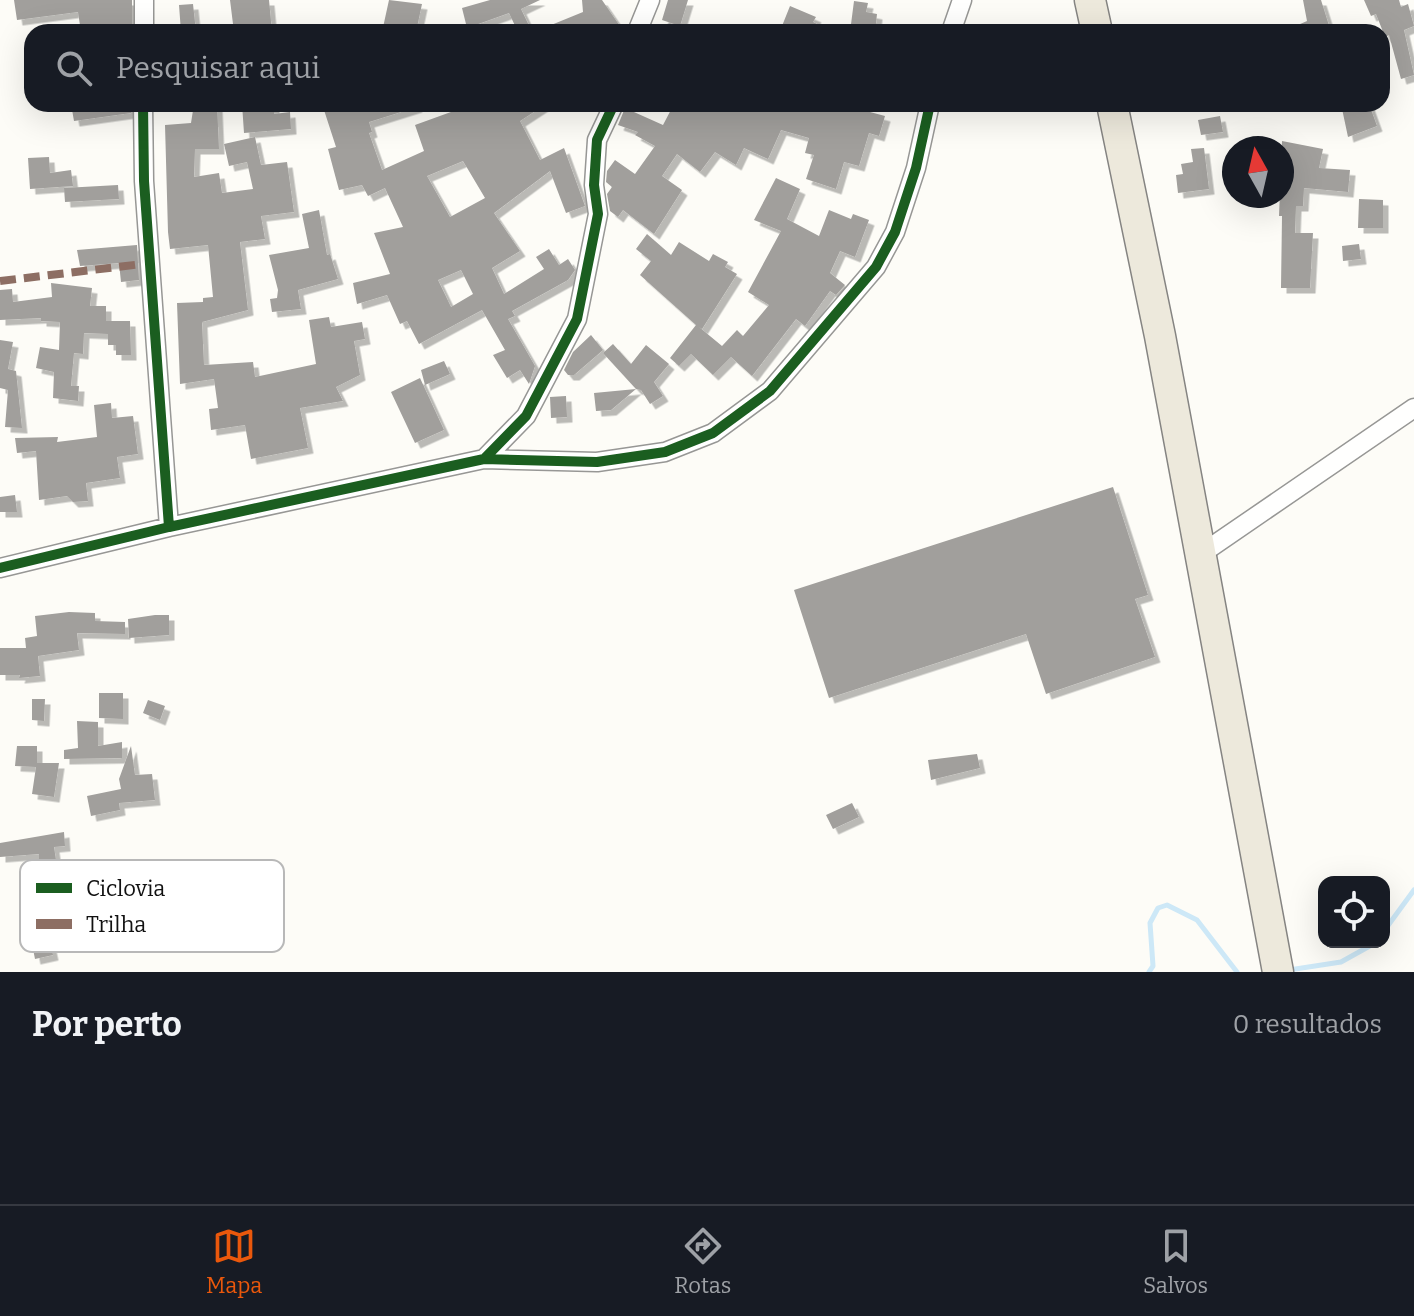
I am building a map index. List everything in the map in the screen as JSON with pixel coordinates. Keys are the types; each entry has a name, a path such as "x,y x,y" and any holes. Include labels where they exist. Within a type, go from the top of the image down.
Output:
{"main road":[{"path":"1090,0 1095,24"},
{"path":"1114,112 1201,554 1276,962"}],"street":[{"path":"144,0 144,24"},
{"path":"640,24 650,0"},
{"path":"952,24 955,3"},
{"path":"143,112 144,181 169,527"},
{"path":"484,459 526,416 577,319 598,214 594,185 597,140 610,112"},
{"path":"0,568 106,545 169,527 484,459 597,462 665,452 713,433 770,391 876,267 895,232 916,168 928,112"},
{"path":"1201,554 1414,408"}],"building":[{"path":"14,0 132,0 132,24 80,24 78,12 17,20"},
{"path":"230,0 269,0 271,24 233,24"},
{"path":"389,0 422,4 418,24 384,24"},
{"path":"490,0 540,0 521,9 528,24 514,24 509,13 478,24 466,24 462,8"},
{"path":"582,0 602,0 618,24 554,24 583,12"},
{"path":"668,0 688,0 681,24 662,20"},
{"path":"1303,0 1321,0 1328,24 1300,24 1307,21"},
{"path":"1364,0 1399,0 1401,7 1408,4 1414,26 1404,30 1414,75 1401,79 1390,39 1390,24 1380,24 1376,14 1371,16"},
{"path":"854,1 868,3 866,12 877,14 876,24 851,24"},
{"path":"193,4 195,24 180,24 179,5"},
{"path":"790,6 816,17 813,22 817,24 783,24"},
{"path":"72,112 131,112 131,113 74,121"},
{"path":"193,112 217,112 219,149 195,149 194,177 219,173 222,193 253,189 247,162 229,166 224,144 255,137 261,165 287,162 294,212 261,216 265,239 240,242 248,310 202,322 204,365 253,362 255,377 316,364 309,320 329,317 331,327 362,322 365,339 354,341 360,375 336,387 343,401 300,408 308,448 251,459 245,425 211,430 209,409 218,408 214,379 180,384 177,303 203,302 203,298 213,297 208,245 170,249 165,125 191,123"},
{"path":"243,112 290,112 291,129 244,133"},
{"path":"325,112 401,112 369,122 372,132 369,133 382,170 424,151 415,125 451,112 534,112 520,121 540,160 564,148 585,206 566,213 550,171 494,213 520,251 492,268 504,294 544,269 536,257 549,249 559,265 568,259 575,270 568,280 512,311 515,316 508,319 535,366 529,384 520,370 507,378 493,355 505,350 482,310 419,344 407,321 400,324 387,295 357,304 353,283 390,274 374,233 403,227 385,188 368,196 362,185 339,190 328,149 336,147","holes":["463,161 485,198 450,217 427,176","461,270 473,294 451,307 438,280"]},
{"path":"623,112 634,112 663,125 670,112 870,112 885,116 879,136 869,133 859,166 844,162 836,189 806,179 814,155 805,153 809,138 781,130 768,159 744,148 736,165 715,152 700,172 677,154 662,176 682,190 654,234 623,210 618,217 610,211 607,194 612,187 606,182 607,171 615,160 635,174 655,146 635,135 638,132 618,125"},
{"path":"1343,112 1372,112 1377,126 1348,137"},
{"path":"1220,116 1223,132 1201,135 1198,120"},
{"path":"1294,143 1323,149 1319,168 1350,170 1348,192 1304,188 1303,206 1296,206 1295,233 1313,233 1310,288 1281,288 1282,216 1279,216 1279,208 1294,208"},
{"path":"1204,148 1209,189 1178,193 1176,175 1183,174 1181,164 1193,162 1191,149"},
{"path":"49,157 50,173 71,170 73,186 30,189 28,158"},
{"path":"776,178 800,189 787,219 819,236 829,210 851,219 853,214 869,220 855,257 840,251 830,273 845,285 836,295 830,291 805,326 796,319 752,376 731,357 713,375 691,354 679,366 670,358 696,325 640,275 651,261 636,249 647,234 671,255 679,242 709,261 713,254 728,262 725,267 737,274 702,329 699,327 722,346 737,330 743,336 769,305 748,292 781,231 754,220"},
{"path":"118,185 119,199 65,202 64,188"},
{"path":"1359,199 1383,200 1383,228 1358,228"},
{"path":"319,210 327,255 330,254 338,279 298,290 301,309 272,312 270,299 277,298 278,290 269,255 309,248 302,214"},
{"path":"1359,244 1361,259 1343,261 1342,246"},
{"path":"137,245 139,280 121,282 119,263 80,266 77,250"},
{"path":"51,283 92,288 90,306 106,306 106,321 130,321 131,355 116,355 116,345 108,345 108,334 84,333 83,354 74,353 71,386 79,386 78,401 53,398 54,372 36,368 40,347 59,350 60,322 41,321 41,318 0,320 0,290 12,289 13,302 52,297"},
{"path":"591,335 603,350 574,375 568,375 564,370 573,352"},
{"path":"0,340 13,342 8,369 16,371 22,428 5,427 8,390 0,388"},
{"path":"613,344 631,364 646,345 669,364 654,382 663,396 650,404 641,390 636,389 603,353"},
{"path":"444,361 450,374 425,385 421,370"},
{"path":"420,378 444,430 415,443 391,392"},
{"path":"636,389 611,410 596,411 594,393"},
{"path":"566,396 567,417 551,418 550,397"},
{"path":"111,403 112,418 133,416 138,454 117,457 120,478 86,483 88,501 73,502 67,496 39,500 36,451 17,453 15,438 58,437 57,442 97,437 94,405"},
{"path":"1113,487 1148,595 1135,599 1155,657 1046,694 1026,634 829,698 794,590"},
{"path":"15,495 17,512 0,512 0,497"},
{"path":"95,613 95,621 125,622 125,634 77,633 79,650 38,656 40,676 19,678 20,675 0,675 0,648 26,648 25,638 37,636 35,616"},
{"path":"169,615 169,635 129,638 128,619"},
{"path":"99,693 123,693 123,719 99,718"},
{"path":"32,699 45,699 44,721 32,720"},
{"path":"148,700 165,706 160,720 143,713"},
{"path":"77,721 98,722 98,746 122,742 122,758 64,759 64,750 78,748"},
{"path":"17,746 37,746 37,763 59,763 54,797 32,794 36,767 15,766"},
{"path":"131,746 135,775 152,774 155,800 119,803 120,810 91,816 87,796 121,789 119,779"},
{"path":"977,754 980,768 931,780 928,760"},
{"path":"852,803 859,817 833,829 826,815"},
{"path":"64,832 65,846 54,847 56,860 39,860 39,854 0,857 0,843"},
{"path":"34,952 52,952 53,955 35,959"}],"waterway":[{"path":"1390,923 1414,890"},
{"path":"1149,972 1153,966 1150,923 1158,908 1167,905 1197,920 1237,972"},
{"path":"1289,970 1341,962 1366,948"}],"marked path":[{"path":"0,281 151,263"}],"cycle path":[{"path":"143,112 144,181 169,527"},
{"path":"484,459 526,416 577,319 598,214 594,185 597,140 610,112"},
{"path":"0,568 169,527 484,459 597,462 665,452 713,433 770,391 876,267 895,232 916,168 928,112"}]}
